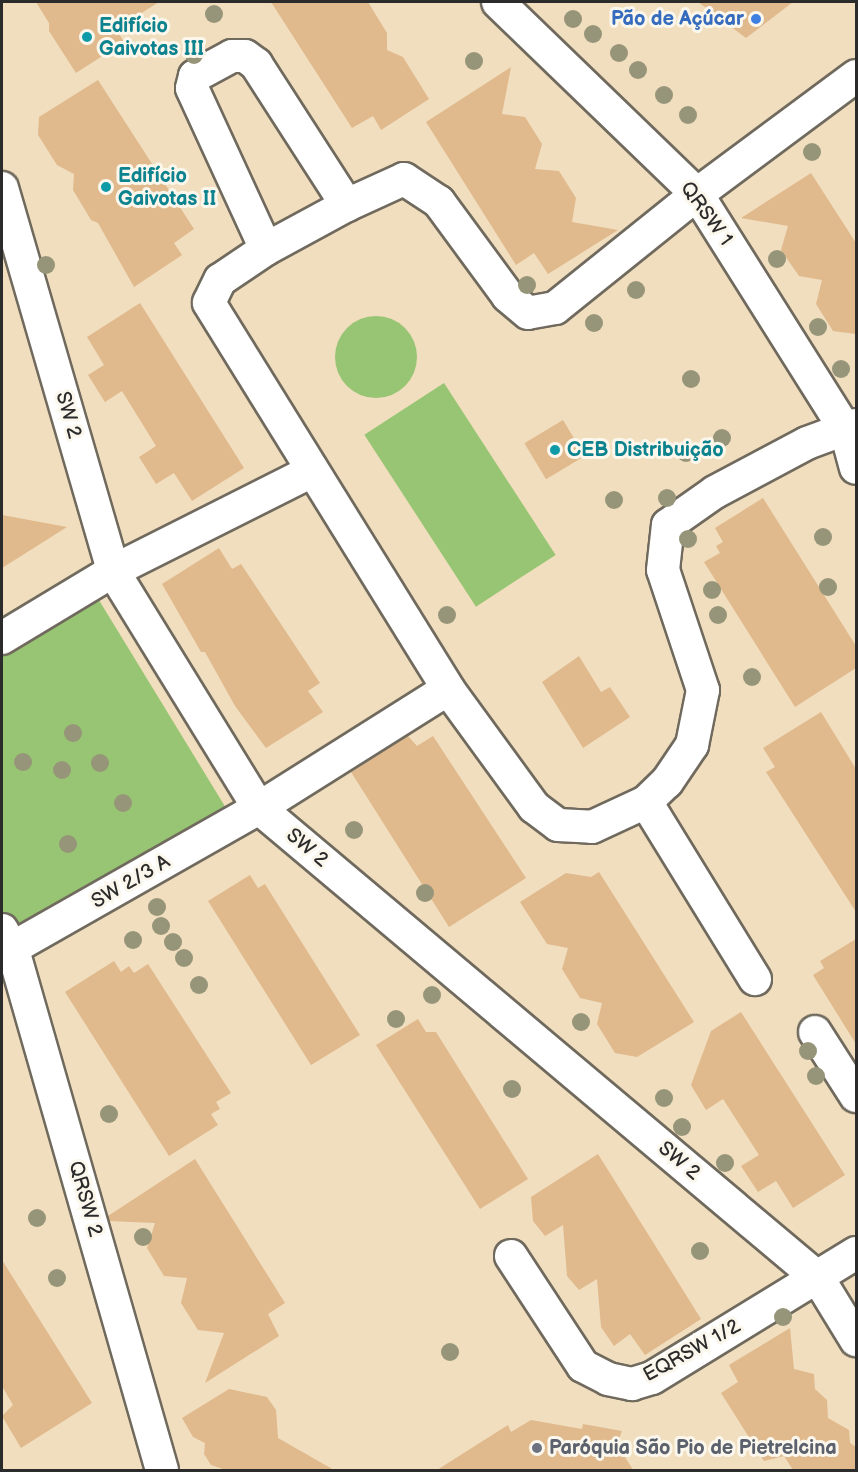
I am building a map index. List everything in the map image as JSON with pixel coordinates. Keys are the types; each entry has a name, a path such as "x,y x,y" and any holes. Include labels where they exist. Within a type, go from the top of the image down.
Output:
{"street":[{"name":"QRSW 1","path":"498,2 697,194 851,428 856,468"},
{"path":"266,249 192,88 195,76 232,56 245,56 256,64 347,205"},
{"path":"851,428 807,443 715,492 668,525 663,570 703,690 692,745 667,782 646,802 592,827 558,825 534,807 448,689 209,303 220,280 266,249 347,205 404,179 439,202 508,296 528,313 555,308 697,194 856,76"},
{"name":"SW 2","path":"2,188 113,570 259,808 818,1278 856,1340"},
{"path":"2,639 113,570 312,471"},
{"name":"SW 2/3 A","path":"5,945 259,808 448,689"},
{"path":"646,802 754,979"},
{"name":"QRSW 2","path":"5,945 162,1470"},
{"path":"815,1032 856,1096"},
{"name":"EQRSW 1/2","path":"511,1256 583,1366 608,1379 632,1384 651,1378 818,1278 856,1252"}],"green space":[{"path":"376,316 392,319 405,328 414,341 417,357 414,373 405,386 392,395 376,398 360,395 347,386 338,373 335,357 338,341 347,328 360,319"},
{"path":"444,383 556,555 476,607 364,435"},
{"path":"94,592 229,813 17,939 2,913 2,649"}],"building":[{"name":"Edifício Gaivotas III","path":"36,2 159,2 116,29 124,42 76,73 49,31 49,23"},
{"path":"271,2 368,2 387,33 387,50 403,57 429,99 381,130 373,116 352,128"},
{"name":"Pão de Açúcar","path":"698,2 793,2 746,38"},
{"path":"511,67 502,114 525,117 542,144 535,169 559,171 576,198 572,222 618,230 548,274 534,253 516,265 426,122"},
{"name":"Edifício Gaivotas II","path":"98,80 194,229 174,243 182,255 134,287 98,223 91,220 73,190 74,174 57,165 38,135 39,117"},
{"path":"811,173 856,243 856,334 833,331 816,304 822,280 799,276 781,250 788,226 741,218"},
{"path":"140,303 244,468 192,501 174,473 156,484 139,457 156,446 122,391 105,402 88,375 104,365 87,337"},
{"name":"CEB Distribuição","path":"563,420 585,456 546,479 524,443"},
{"path":"763,498 856,646 856,668 795,707 704,562 720,553 716,546 723,542 715,528"},
{"path":"2,515 67,527 2,568"},
{"path":"219,548 232,569 241,564 320,683 308,691 323,712 266,748 235,706 205,652 201,652 162,584"},
{"path":"579,656 601,692 610,687 630,717 583,748 542,682"},
{"path":"821,712 856,769 856,912 766,772 775,767 763,748"},
{"path":"408,736 417,746 433,736 526,878 449,927 351,772"},
{"path":"599,872 694,1022 637,1057 615,1053 597,1024 602,1003 580,998 562,969 568,948 547,944 520,902 566,873 591,877"},
{"path":"250,875 258,888 265,884 360,1035 311,1065 208,901"},
{"path":"856,939 856,1044 813,975 824,968 820,961"},
{"path":"114,961 121,972 129,966 134,973 148,964 231,1093 216,1102 220,1109 211,1114 218,1125 169,1156 65,992"},
{"path":"741,1012 845,1175 793,1208 776,1181 758,1192 741,1166 759,1155 723,1099 706,1110 691,1085 711,1031"},
{"path":"418,1019 426,1032 436,1032 528,1179 480,1209 376,1045"},
{"path":"598,1154 701,1319 645,1355 630,1334 614,1346 601,1327 597,1279 579,1290 567,1276 563,1225 545,1236 533,1221 531,1197"},
{"path":"195,1159 285,1303 268,1314 279,1336 205,1383 224,1333 198,1330 181,1303 187,1278 164,1276 147,1248 155,1223 109,1221 108,1216"},
{"path":"2,1260 92,1403 21,1448 2,1416 13,1405 2,1386"},
{"path":"790,1328 794,1369 814,1374 815,1389 827,1400 828,1418 849,1430 850,1443 856,1447 856,1470 793,1470 784,1456 764,1461 721,1393 738,1382 729,1365"},
{"path":"229,1389 267,1397 276,1410 278,1438 334,1470 226,1470 211,1465 204,1454 205,1443 193,1437 182,1418"},
{"name":"Paróquia São Pio de Pietrelcina","path":"531,1420 582,1429 583,1424 622,1431 617,1444 633,1470 437,1470 508,1425 511,1432"}],"place":[{"name":"Pão de Açúcar","path":"756,19"},
{"name":"Edifício Gaivotas III","path":"87,37"},
{"name":"Edifício Gaivotas II","path":"106,187"},
{"name":"CEB Distribuição","path":"555,450"},
{"name":"Paróquia São Pio de Pietrelcina","path":"537,1448"}]}
